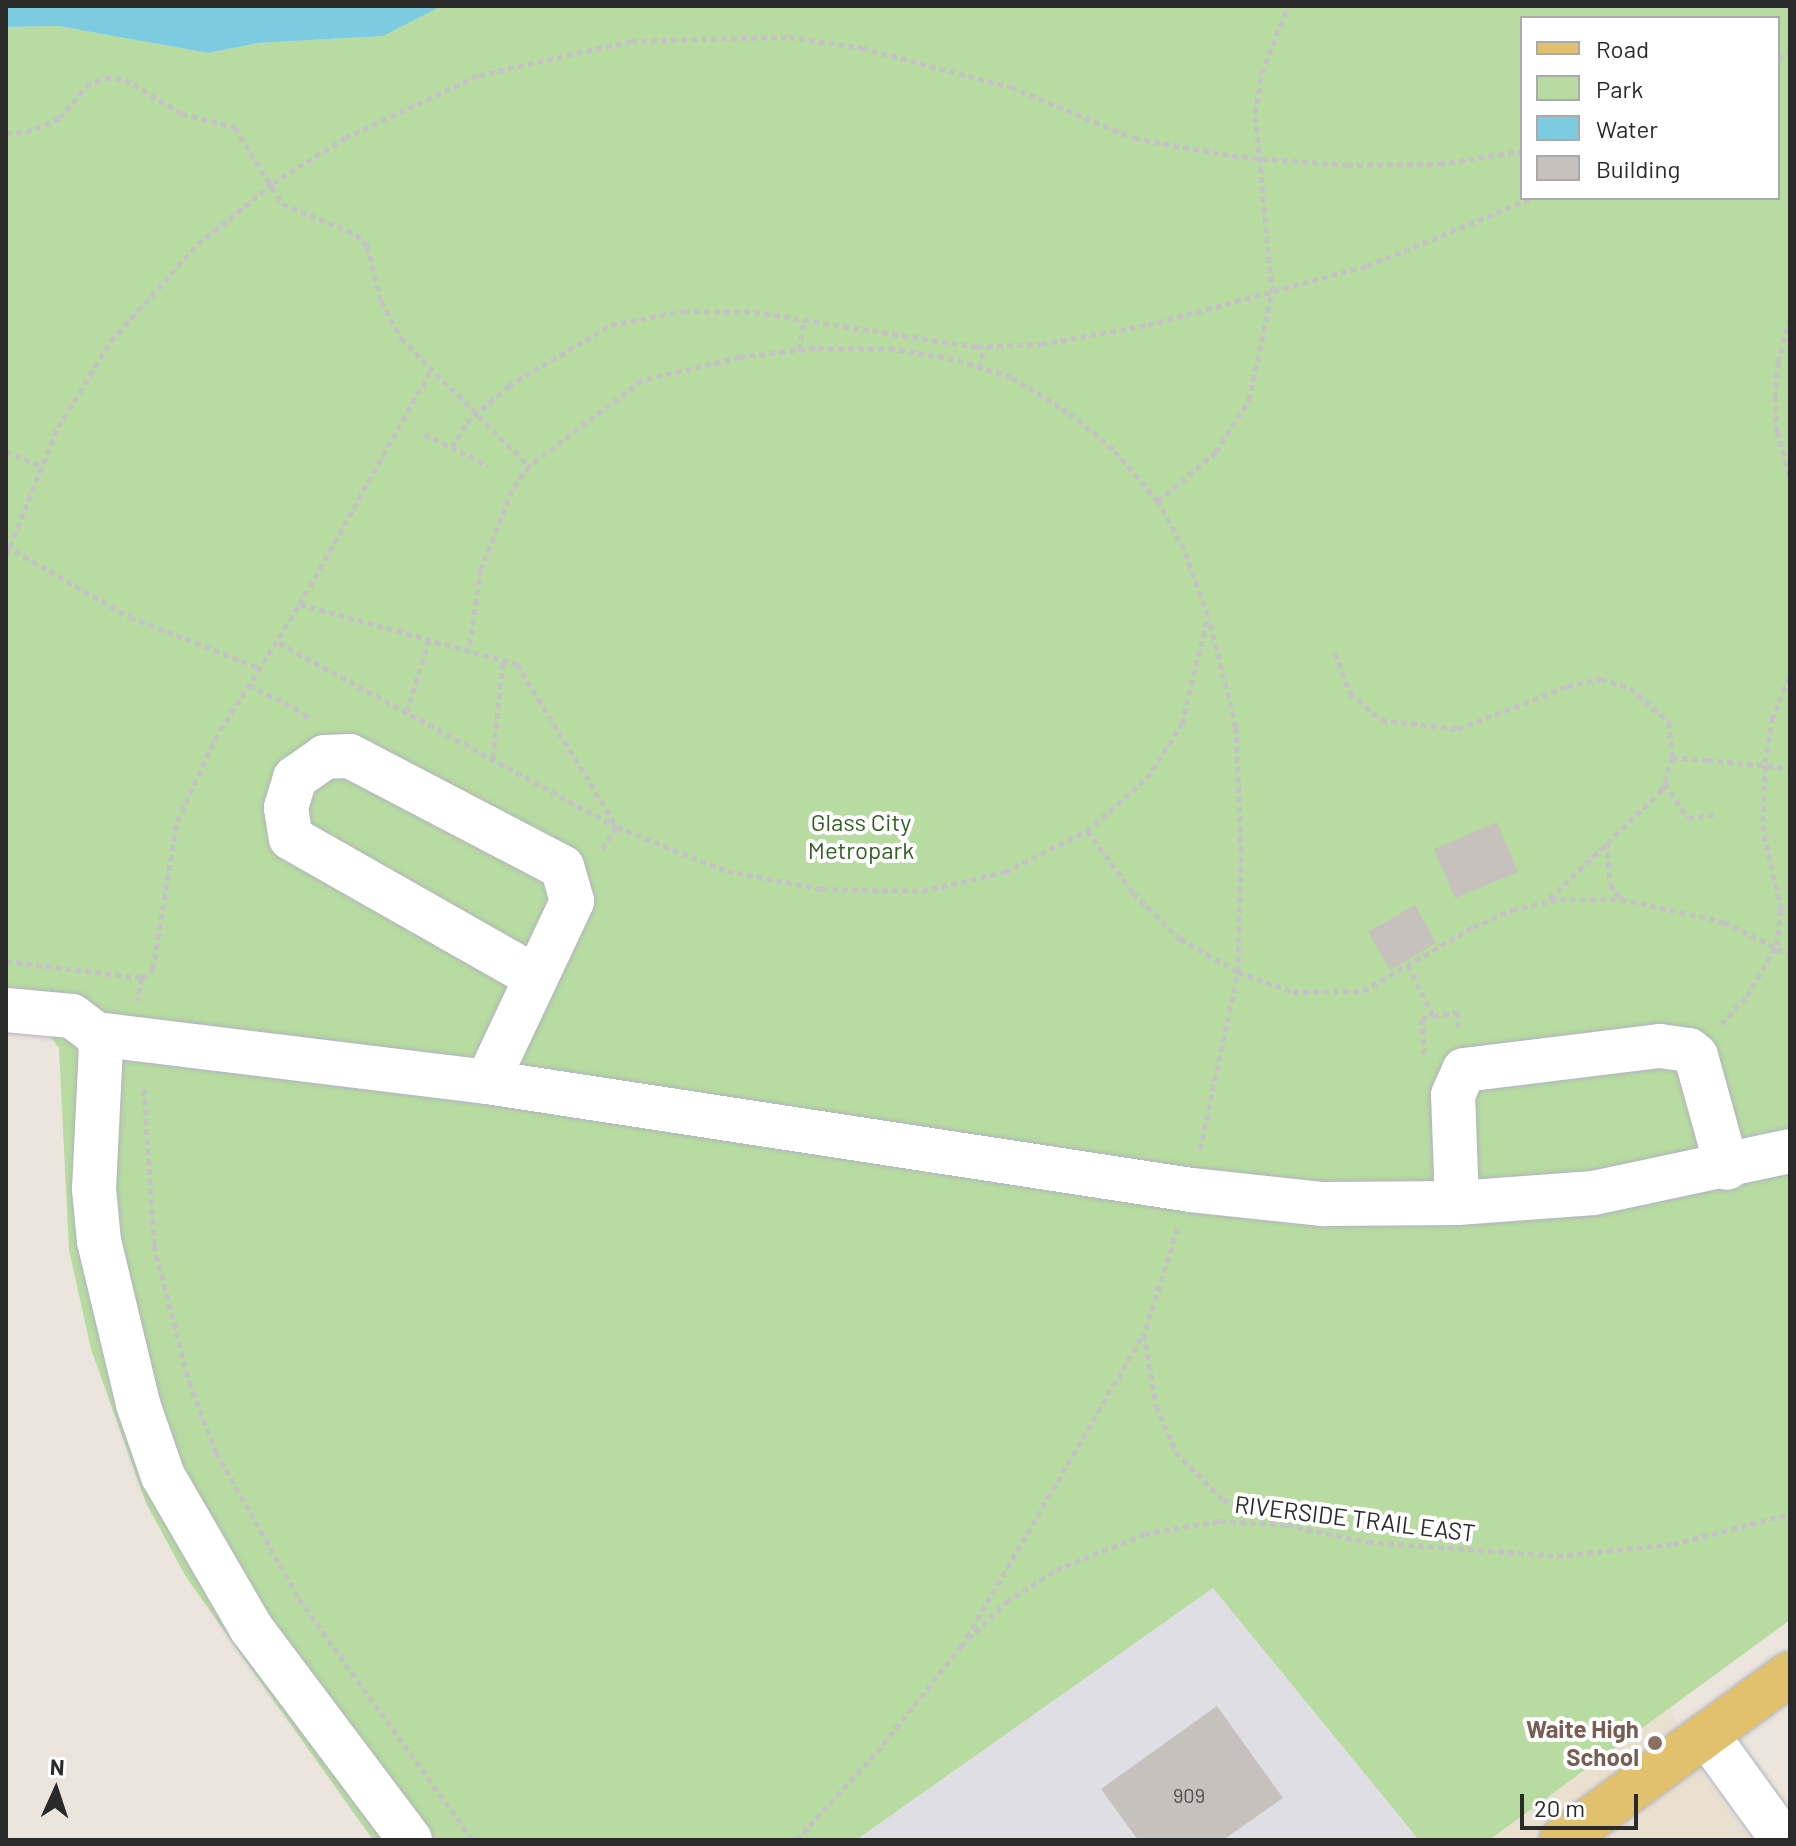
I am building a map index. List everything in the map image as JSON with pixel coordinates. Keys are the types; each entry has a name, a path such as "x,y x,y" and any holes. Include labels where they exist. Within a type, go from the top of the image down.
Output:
{"main road":[{"path":"1562,1840 1790,1674"}],"street":[{"path":"487,1082 572,901 562,867 350,756 325,757 295,778 286,808 291,838 536,977"},
{"path":"6,1010 72,1016 96,1034 487,1082 1191,1190 1323,1204 1457,1203 1594,1193 1727,1168 1790,1151"},
{"path":"96,1034 101,1055 94,1189 99,1241 138,1404 163,1476 251,1628 410,1840"},
{"path":"1457,1203 1453,1095 1445,1068 1660,1046 1689,1050 1696,1056 1727,1168"},
{"path":"1707,1735 1783,1840"}],"path":[{"path":"1158,501 1216,452 1249,400 1272,292 1255,113 1262,73 1288,6"},
{"path":"6,556 58,427 111,341 198,244 269,187 345,138 479,75 631,41 789,37 862,48 1011,87 1134,138 1258,158 1439,164 1520,151"},
{"path":"6,133 26,132 60,118 86,86 105,78 125,79 163,107 235,127 282,204 338,225 367,246 389,319 401,338 529,466"},
{"path":"452,447 467,423 508,386 611,325 646,315 754,312 895,337 984,347 1041,344 1148,325 1367,266 1527,200"},
{"path":"1790,318 1778,362 1775,396 1777,431 1790,478"},
{"path":"800,350 803,321"},
{"path":"894,349 895,337"},
{"path":"980,368 984,347"},
{"path":"469,649 481,569 512,490 529,466 642,380 740,357 800,350 894,349 1011,377 1068,412 1113,449 1158,501 1184,549 1208,615 1236,727 1241,852 1238,972 1191,1190 1144,1334 1059,1487 961,1646"},
{"path":"432,367 279,643 215,739 177,821 153,969 142,978 137,999 154,1245 171,1325 216,1452 254,1527 299,1599 473,1840"},
{"path":"424,434 489,466"},
{"path":"6,451 43,467"},
{"path":"9,548 130,617 260,668"},
{"path":"300,604 517,664 617,827"},
{"path":"279,643 617,827 727,871 822,889 922,891 1005,872 1087,831 1147,778 1182,724 1208,615"},
{"path":"407,712 429,639"},
{"path":"1335,653 1350,693 1381,720 1426,729 1458,729 1567,686 1601,679 1630,688 1669,722 1672,757 1665,782 1546,902"},
{"path":"493,759 503,660"},
{"path":"1689,1050 1731,1016 1777,945 1781,909 1763,831 1765,762 1772,720 1790,674"},
{"path":"249,685 305,713 325,757"},
{"path":"1672,757 1790,768"},
{"path":"1665,782 1688,818 1716,814"},
{"path":"1087,831 1133,893 1180,939 1238,972 1293,992 1322,995 1363,991 1473,927 1546,902 1621,899 1724,922 1777,945 1790,955"},
{"path":"1607,841 1610,884 1621,899"},
{"path":"6,961 142,978"},
{"path":"1408,965 1433,1016"},
{"path":"1458,1012 1445,1068 1422,1018 1458,1012"},
{"path":"1144,1334 1156,1406 1176,1452 1223,1500 1287,1525"},
{"name":"RIVERSIDE TRAIL EAST","path":"796,1840 877,1752 961,1646 1006,1602 1106,1547 1191,1524 1287,1525 1368,1542 1557,1556 1673,1544 1790,1514"}],"shaded area":[{"path":"1213,1588 1419,1840 856,1840"},
{"name":"Waite High School","path":"1670,1708 1704,1777 1751,1840 1489,1840"}],"green space":[{"name":"Glass City Metropark","path":"442,6 1790,6 1790,1620 1489,1840 1419,1840 1213,1588 856,1840 373,1840 186,1577 146,1503 91,1349 69,1250 59,1048 49,1035 6,1030 6,27 58,26 208,53 258,43 383,36"}],"water":[{"path":"6,6 442,6 383,36 258,43 208,53 58,26 6,27"}],"building":[{"path":"1497,822 1518,872 1455,898 1434,849"},
{"path":"1415,905 1436,943 1390,970 1368,932"},
{"path":"1217,1706 1283,1798 1223,1840 1138,1840 1101,1789"}],"place":[{"name":"Waite High School","path":"1655,1743"}]}
